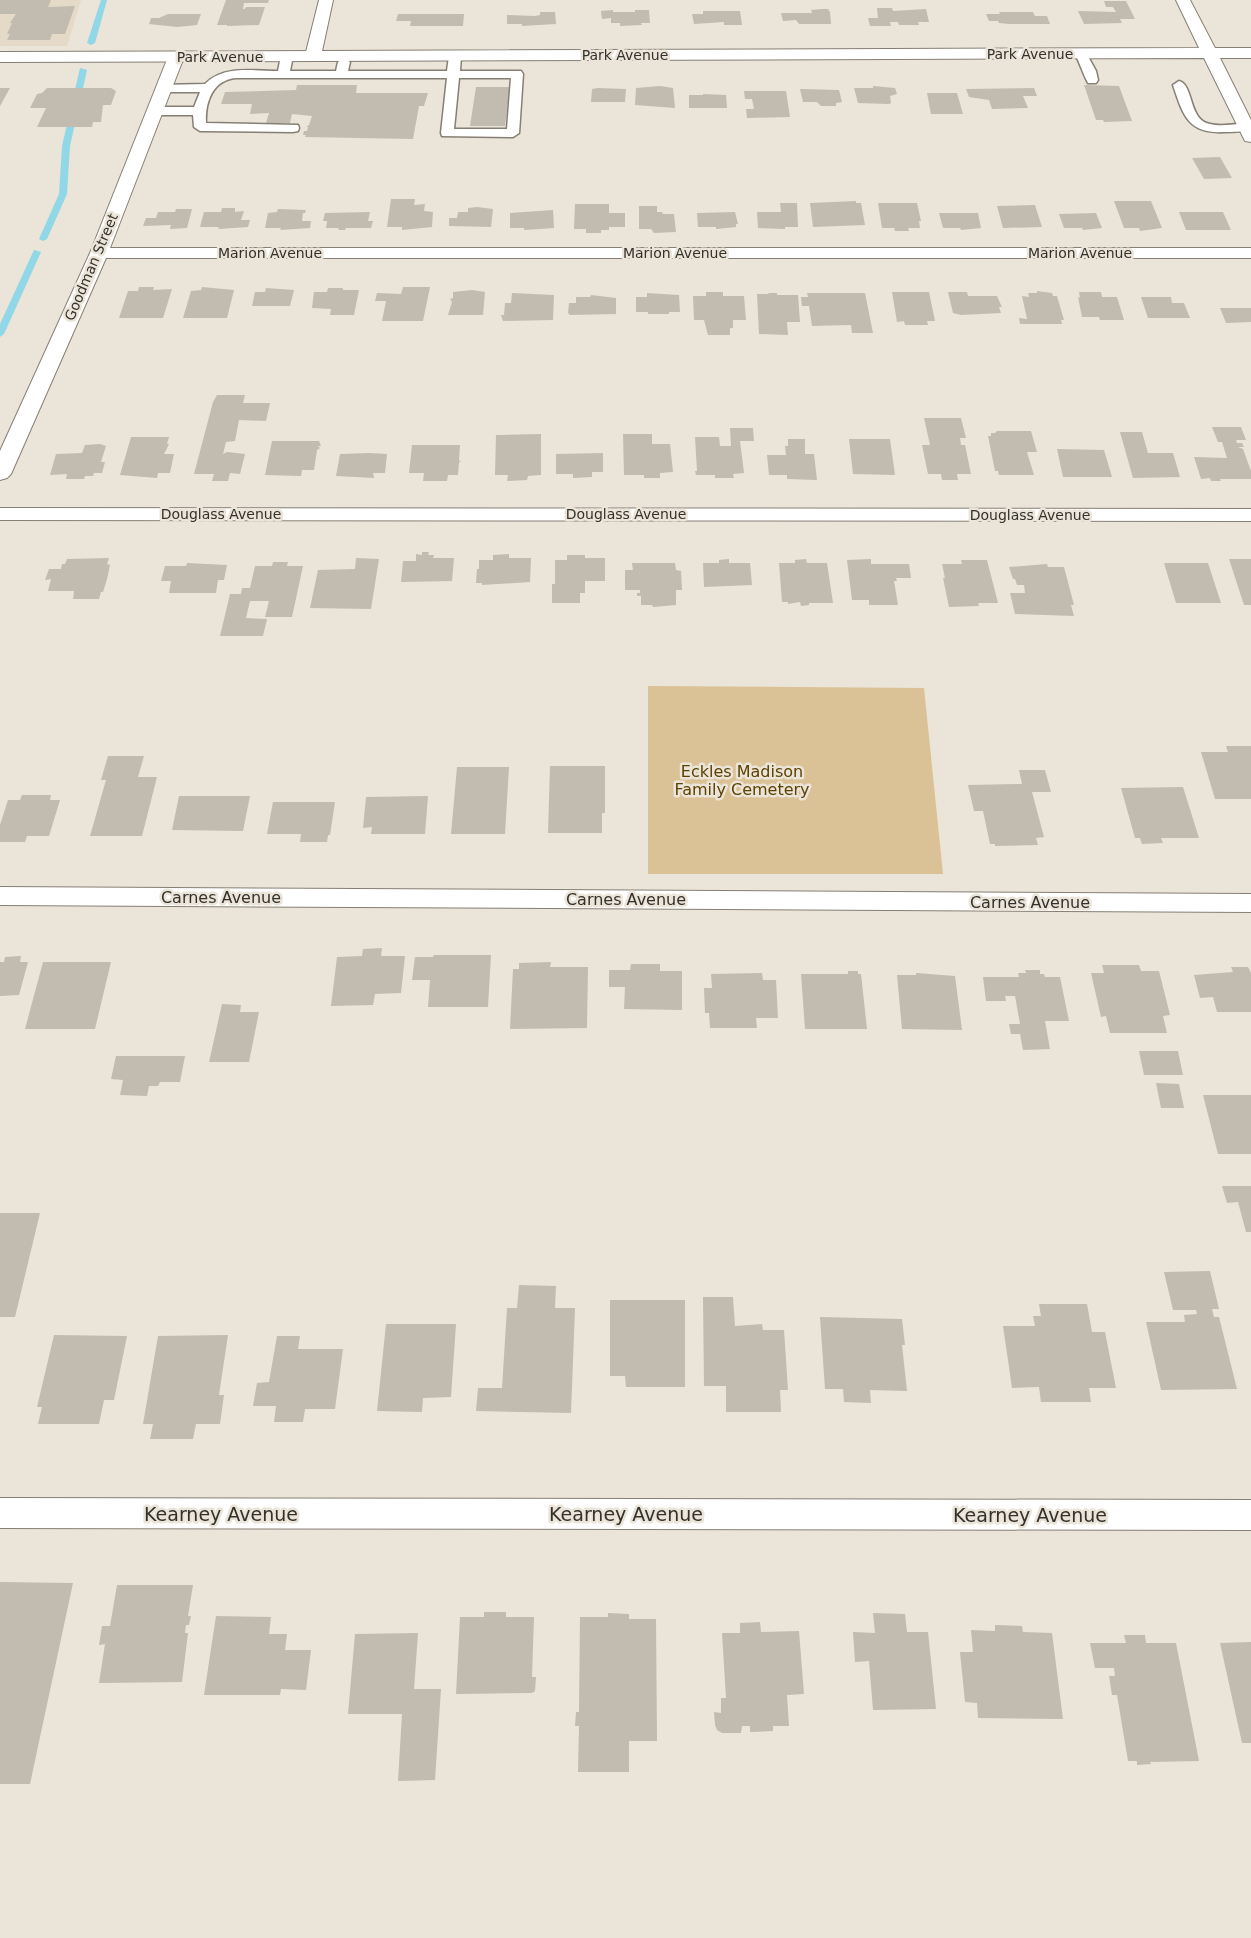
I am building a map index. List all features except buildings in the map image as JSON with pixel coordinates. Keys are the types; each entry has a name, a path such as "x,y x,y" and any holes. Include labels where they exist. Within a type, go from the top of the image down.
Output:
{"street":[{"path":"313,56 326,0"},
{"path":"1183,0 1248,132"},
{"name":"Park Avenue","path":"0,58 109,56 1251,53"},
{"name":"Goodman Street","path":"0,474 99,253 176,57"},
{"name":"Marion Avenue","path":"99,253 1251,253"},
{"name":"Douglass Avenue","path":"0,514 1251,515"},
{"name":"Carnes Avenue","path":"0,896 1251,903"},
{"name":"Kearney Avenue","path":"0,1513 1251,1515"}],"lane":[{"path":"1081,54 1090,71 1092,80"},
{"path":"283,75 287,56"},
{"path":"341,75 346,56"},
{"path":"456,56 447,133 513,133 519,56"},
{"path":"225,76 229,57"},
{"path":"164,88 206,88 225,76 517,74"},
{"path":"1179,85 1186,107 1195,123 1201,128 1248,132"},
{"path":"206,88 198,111 200,127 293,128"},
{"path":"155,111 198,111"}],"shaded area":[{"path":"0,0 81,0 67,46 0,46"}],"green space":[{"name":"Eckles Madison Family Cemetery","path":"648,686 924,688 943,874 648,874"}],"waterway":[{"path":"91,43 104,0"},
{"path":"43,239 63,194 66,146 83,70"},
{"path":"0,334 37,252"}]}
